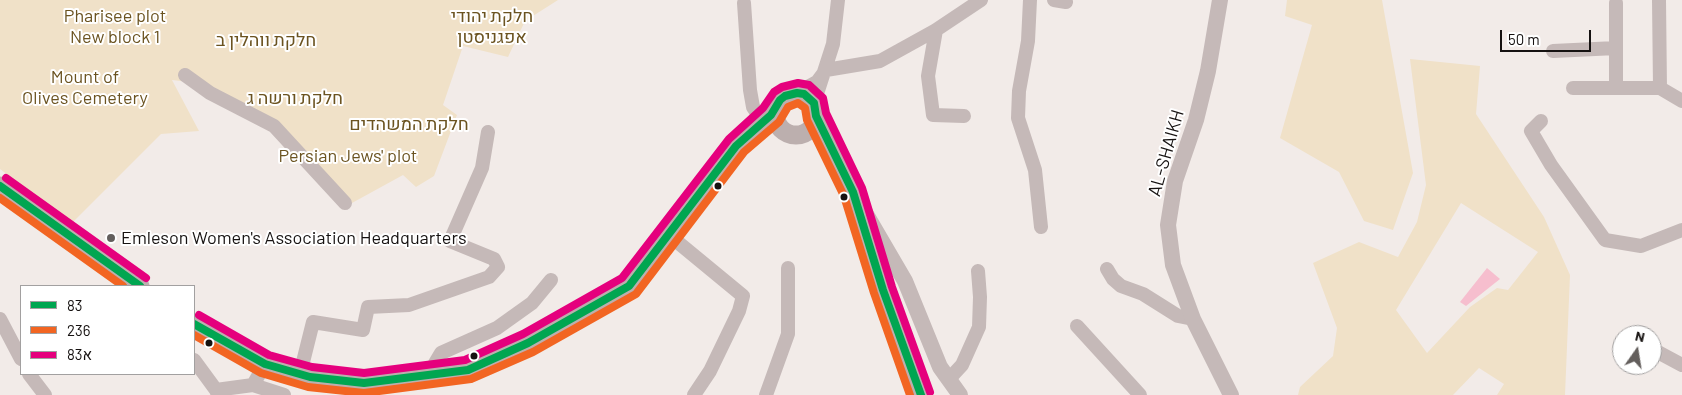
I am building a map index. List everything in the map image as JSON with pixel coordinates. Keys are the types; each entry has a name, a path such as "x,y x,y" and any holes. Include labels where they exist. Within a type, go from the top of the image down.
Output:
{"main road":[{"path":"195,325 265,364 300,374 364,383 468,370 519,347 630,286 747,134 769,116 780,100 785,96 797,93 804,94 815,110 853,192 883,290 920,395"},
{"path":"726,160 753,138 767,133 791,133 810,129 815,110"},
{"path":"769,116 791,133 823,144 838,158"},
{"path":"0,186 139,285"}],"street":[{"path":"815,110 833,44 838,0"},
{"path":"797,93 817,82 826,70 880,61 936,30 981,0"},
{"path":"1030,0 1028,41 1019,90 1018,118 1034,170 1041,227"},
{"name":"AL-SHAIKH","path":"1220,0 1208,71 1196,120 1175,181 1168,226 1173,265 1193,319 1231,395"},
{"path":"1659,0 1660,88"},
{"path":"744,3 750,90 753,107 769,116"},
{"path":"1616,3 1616,87"},
{"path":"936,30 928,76 933,115 964,116"},
{"path":"1553,51 1616,48"},
{"path":"185,75 210,93 274,126 345,203"},
{"path":"1573,88 1660,88 1682,101"},
{"path":"1541,120 1531,132 1551,165 1605,240 1640,246 1682,230"},
{"path":"300,374 313,322 363,330 368,307 409,305 488,277 498,267 494,259 450,241 482,168 488,132"},
{"path":"853,192 905,281 940,368 960,395"},
{"path":"669,235 744,296 739,311 710,371 694,395"},
{"path":"766,395 788,334 788,268"},
{"path":"1107,269 1113,279 1121,286 1143,294 1178,316 1193,319"},
{"path":"949,380 962,365 979,327 980,297 978,271"},
{"path":"433,375 435,362 441,353 497,328 532,303 550,280"},
{"path":"0,320 20,357"},
{"path":"1077,326 1140,395"},
{"path":"1662,354 1682,365"},
{"path":"195,361 217,393 253,385 284,395"},
{"path":"253,385 265,364"},
{"path":"30,375 45,395"}],"green space":[{"name":"Mount of Olives Cemetery","path":"0,0 558,0 525,21 508,57 463,46 443,105 457,115 434,176 416,187 403,175 352,203 279,123 205,84 172,80 199,131 161,134 72,223 0,169"},
{"path":"1287,0 1382,0 1413,173 1393,230 1364,221 1339,172 1280,138 1312,25 1285,16"},
{"path":"1410,59 1480,66 1476,114 1544,217 1570,275 1565,395 1497,395 1504,384 1479,368 1453,395 1298,395 1300,387 1333,356 1337,328 1313,263 1359,242 1398,257 1417,222 1426,185","holes":["1461,203 1538,252 1508,290 1497,288 1470,307 1427,353 1396,310"]}],"shaded area":[{"path":"1487,268 1500,279 1466,306 1460,302"}],"transit line":[{"name":"83א","path":"199,315 269,355 312,367 364,373 465,360 523,334 622,278 729,139 763,108 774,92 782,87 798,83 809,85 823,98 826,113 862,188 892,287 930,392"},
{"name":"83","path":"195,325 265,364 310,377 364,383 468,370 528,343 629,286 736,146 771,115 780,100 785,96 797,93 804,94 814,103 816,116 853,192 883,290 921,395"},
{"name":"236","path":"195,336 261,373 308,387 364,393 471,379 533,352 636,294 744,152 779,122 788,107 798,103 805,108 807,120 844,196 874,293 910,395"},
{"name":"83א","path":"6,178 146,278"},
{"name":"83","path":"0,186 139,285"},
{"name":"236","path":"0,198 122,285"}],"place":[{"name":"Emleson Women's Association Headquarters","path":"111,238"}],"park label":[{"name":"Pharisee plot New block 1","path":"115,26"},
{"name":"חלקת יהודי אפגניסטן","path":"492,26"},
{"name":"חלקת ווהלין ב","path":"266,40"},
{"name":"חלקת ורשה ג","path":"295,98"},
{"name":"חלקת המשהדים","path":"409,124"},
{"name":"Persian Jews' plot","path":"348,156"}]}
